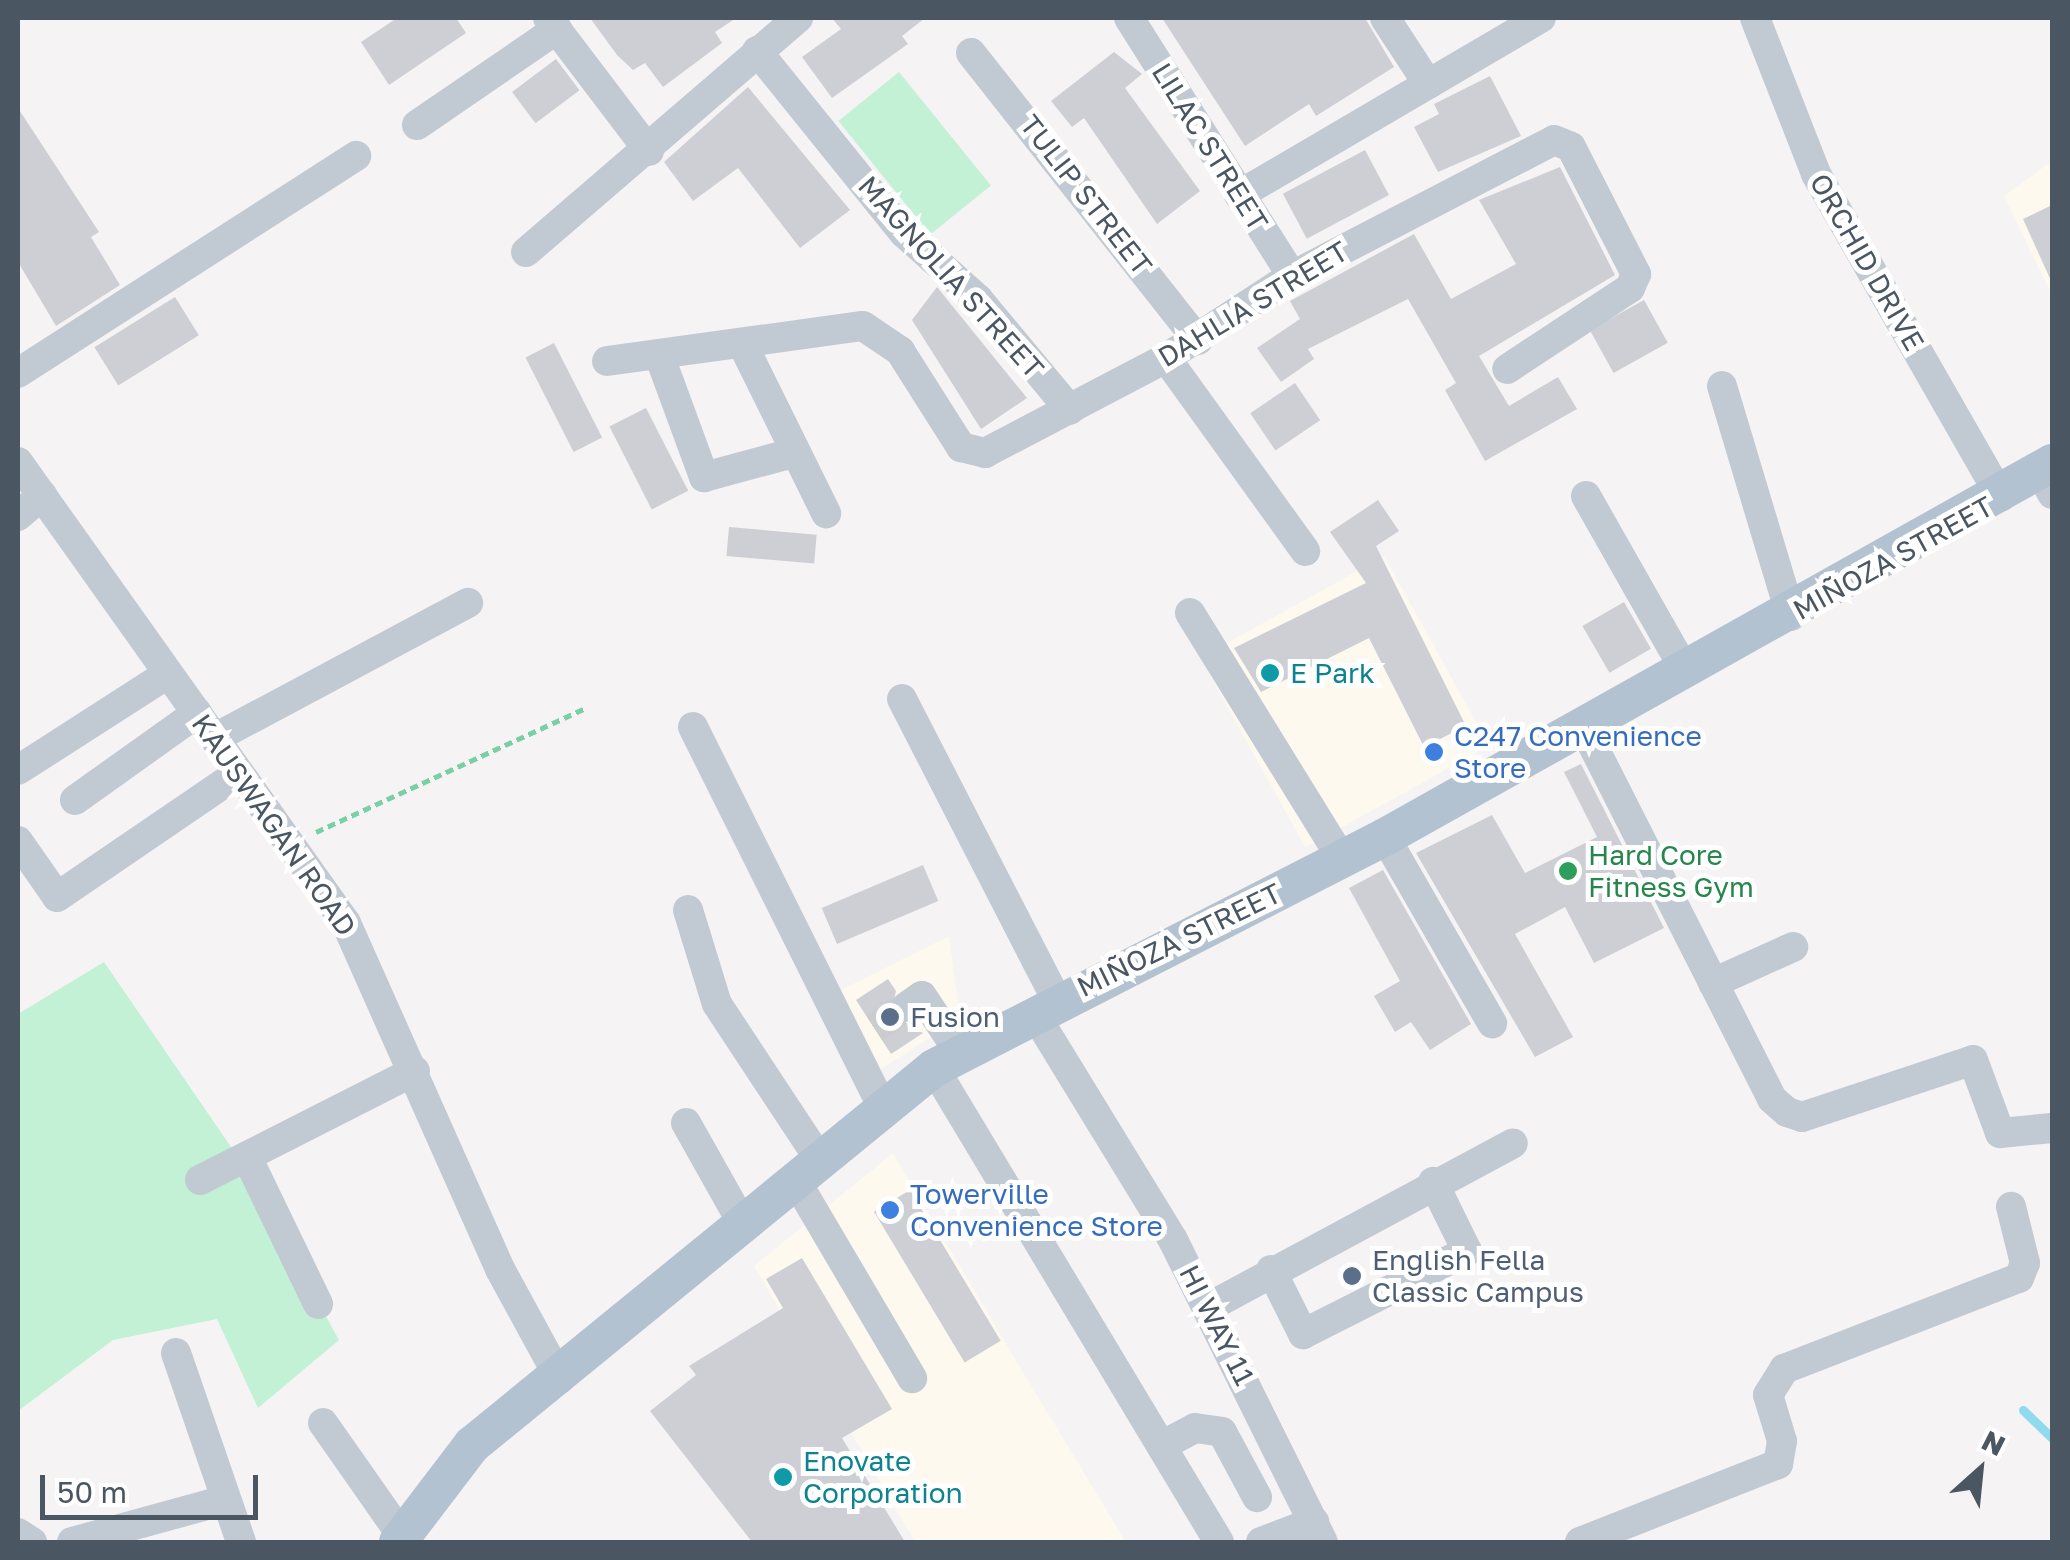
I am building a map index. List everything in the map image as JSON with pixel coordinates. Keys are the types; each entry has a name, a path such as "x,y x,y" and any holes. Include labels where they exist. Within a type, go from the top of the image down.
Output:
{"main road":[{"name":"MIÑOZA STREET","path":"400,1539 472,1445 560,1379 883,1108 948,1062 1046,1006 1385,837 2002,497 2048,476"}],"street":[{"path":"526,252 649,151 756,51 798,18"},
{"name":"LILAC STREET","path":"1129,18 1292,276"},
{"path":"1385,18 1428,84"},
{"path":"1239,195 1541,18"},
{"name":"ORCHID DRIVE","path":"1754,18 1816,174 2002,497"},
{"path":"417,125 552,23 649,151"},
{"name":"MAGNOLIA STREET","path":"756,51 904,233 978,299 1070,410"},
{"name":"TULIP STREET","path":"971,53 1198,340"},
{"name":"DAHLIA STREET","path":"742,343 824,324 878,331 961,447 985,453 1198,340 1292,276 1544,143 1571,147 1636,274 1630,288 1506,368"},
{"path":"18,373 356,156"},
{"path":"608,361 660,360 742,343 826,513"},
{"path":"1166,358 1304,552"},
{"path":"660,360 704,477 794,453"},
{"path":"1722,386 1791,616"},
{"name":"KAUSWAGAN ROAD","path":"18,462 346,923 500,1269 560,1379"},
{"path":"18,516 42,496"},
{"path":"1586,496 1686,672"},
{"path":"215,738 468,603"},
{"path":"1190,612 1342,859"},
{"path":"18,770 166,674"},
{"name":"HI WAY 11","path":"902,699 1046,1006 1209,1307 1319,1532"},
{"path":"75,800 197,713"},
{"path":"694,727 862,1036 883,1108"},
{"path":"1584,728 1713,984 1787,1112 1802,1117 1973,1060 2000,1134 2052,1128"},
{"path":"18,841 57,897 240,772"},
{"path":"1385,837 1492,1023"},
{"path":"688,910 717,1004 808,1170 912,1378"},
{"path":"1713,984 1793,947"},
{"path":"906,1006 922,996 948,1062 1219,1542"},
{"path":"200,1180 248,1160 415,1071"},
{"path":"686,1122 742,1224"},
{"path":"1209,1307 1434,1182 1513,1143"},
{"path":"248,1160 318,1304"},
{"path":"1271,1270 1303,1334 1467,1251 1434,1182"},
{"path":"1580,1542 1778,1464 1782,1441 1768,1395 1784,1369 2019,1278 2025,1263 2011,1207"},
{"path":"176,1353 226,1486 222,1501 241,1542"},
{"path":"323,1423 400,1539"},
{"path":"1164,1444 1195,1428 1222,1432 1258,1497"},
{"path":"72,1542 222,1501"},
{"path":"1261,1542 1319,1532"},
{"path":"18,1534 32,1542"}],"path":[{"path":"318,831 586,708"}],"shaded area":[{"path":"2052,161 2052,295 2004,196"},
{"path":"1384,556 1489,746 1306,848 1200,658"},
{"path":"949,936 960,1018 872,1075 833,994"},
{"path":"893,1153 1126,1542 915,1542 754,1266"}],"green space":[{"path":"899,72 991,185 930,235 838,121"},
{"path":"104,962 240,1160 339,1340 258,1408 217,1319 113,1340 18,1411 18,1014"}],"building":[{"path":"397,18 456,18 466,33 389,85 361,42"},
{"path":"590,18 736,18 715,32 722,43 663,87 645,63 633,70 617,55"},
{"path":"832,18 925,18 902,36 908,44 832,98 802,57 841,29"},
{"path":"1162,18 1365,18 1394,67 1316,116 1309,104 1245,146"},
{"path":"1114,52 1142,74 1125,88 1200,191 1157,224 1084,118 1072,127 1051,101"},
{"path":"556,59 579,90 536,123 512,92"},
{"path":"1490,76 1521,136 1438,172 1414,127 1439,114 1434,104"},
{"path":"748,87 850,210 800,248 738,168 693,201 664,162"},
{"path":"18,108 99,232 91,237 120,285 56,326 18,262"},
{"path":"1365,150 1389,195 1307,239 1283,194"},
{"path":"1560,167 1615,275 1479,356 1509,406 1558,377 1577,409 1485,461 1445,390 1456,383 1408,299 1308,349 1314,359 1281,382 1257,348 1300,319 1290,301 1414,234 1451,299 1516,264 1479,200"},
{"path":"2052,205 2052,283 2023,219"},
{"path":"937,287 1027,398 981,429 912,320"},
{"path":"175,297 199,335 118,386 94,347"},
{"path":"1644,300 1668,343 1614,373 1590,330"},
{"path":"554,343 602,437 574,452 525,358"},
{"path":"1295,383 1320,420 1275,451 1250,413"},
{"path":"646,408 688,491 652,509 609,427"},
{"name":"E Park","path":"1378,500 1399,531 1376,546 1466,726 1424,747 1369,638 1261,692 1234,648 1366,583 1330,532"},
{"path":"729,527 817,535 814,564 726,556"},
{"path":"1624,602 1651,649 1609,673 1582,626"},
{"path":"1581,764 1664,928 1594,963 1565,907 1515,934 1573,1037 1535,1057 1416,853 1492,815 1525,873 1597,837 1564,772"},
{"path":"923,865 938,901 837,944 822,908"},
{"path":"1383,870 1471,1024 1430,1050 1411,1022 1395,1032 1374,996 1400,981 1349,888"},
{"name":"Fusion","path":"888,979 896,991 890,1017 923,1033 891,1054 856,1000"},
{"path":"910,1190 1001,1341 965,1362 874,1212"},
{"name":"Enovate Corporation","path":"802,1258 892,1409 842,1438 905,1542 752,1542 650,1411 696,1375 689,1366 783,1308 766,1279"}],"waterway":[{"path":"2023,1410 2052,1438"}],"tunnel":[{"path":"874,1028 906,1007"}],"place":[{"name":"E Park","path":"1270,673"},
{"name":"C247 Convenience Store","path":"1434,752"},
{"name":"Hard Core Fitness Gym","path":"1568,871"},
{"name":"Fusion","path":"890,1017"},
{"name":"Towerville Convenience Store","path":"890,1210"},
{"name":"English Fella Classic Campus","path":"1352,1276"},
{"name":"Enovate Corporation","path":"783,1477"}]}
